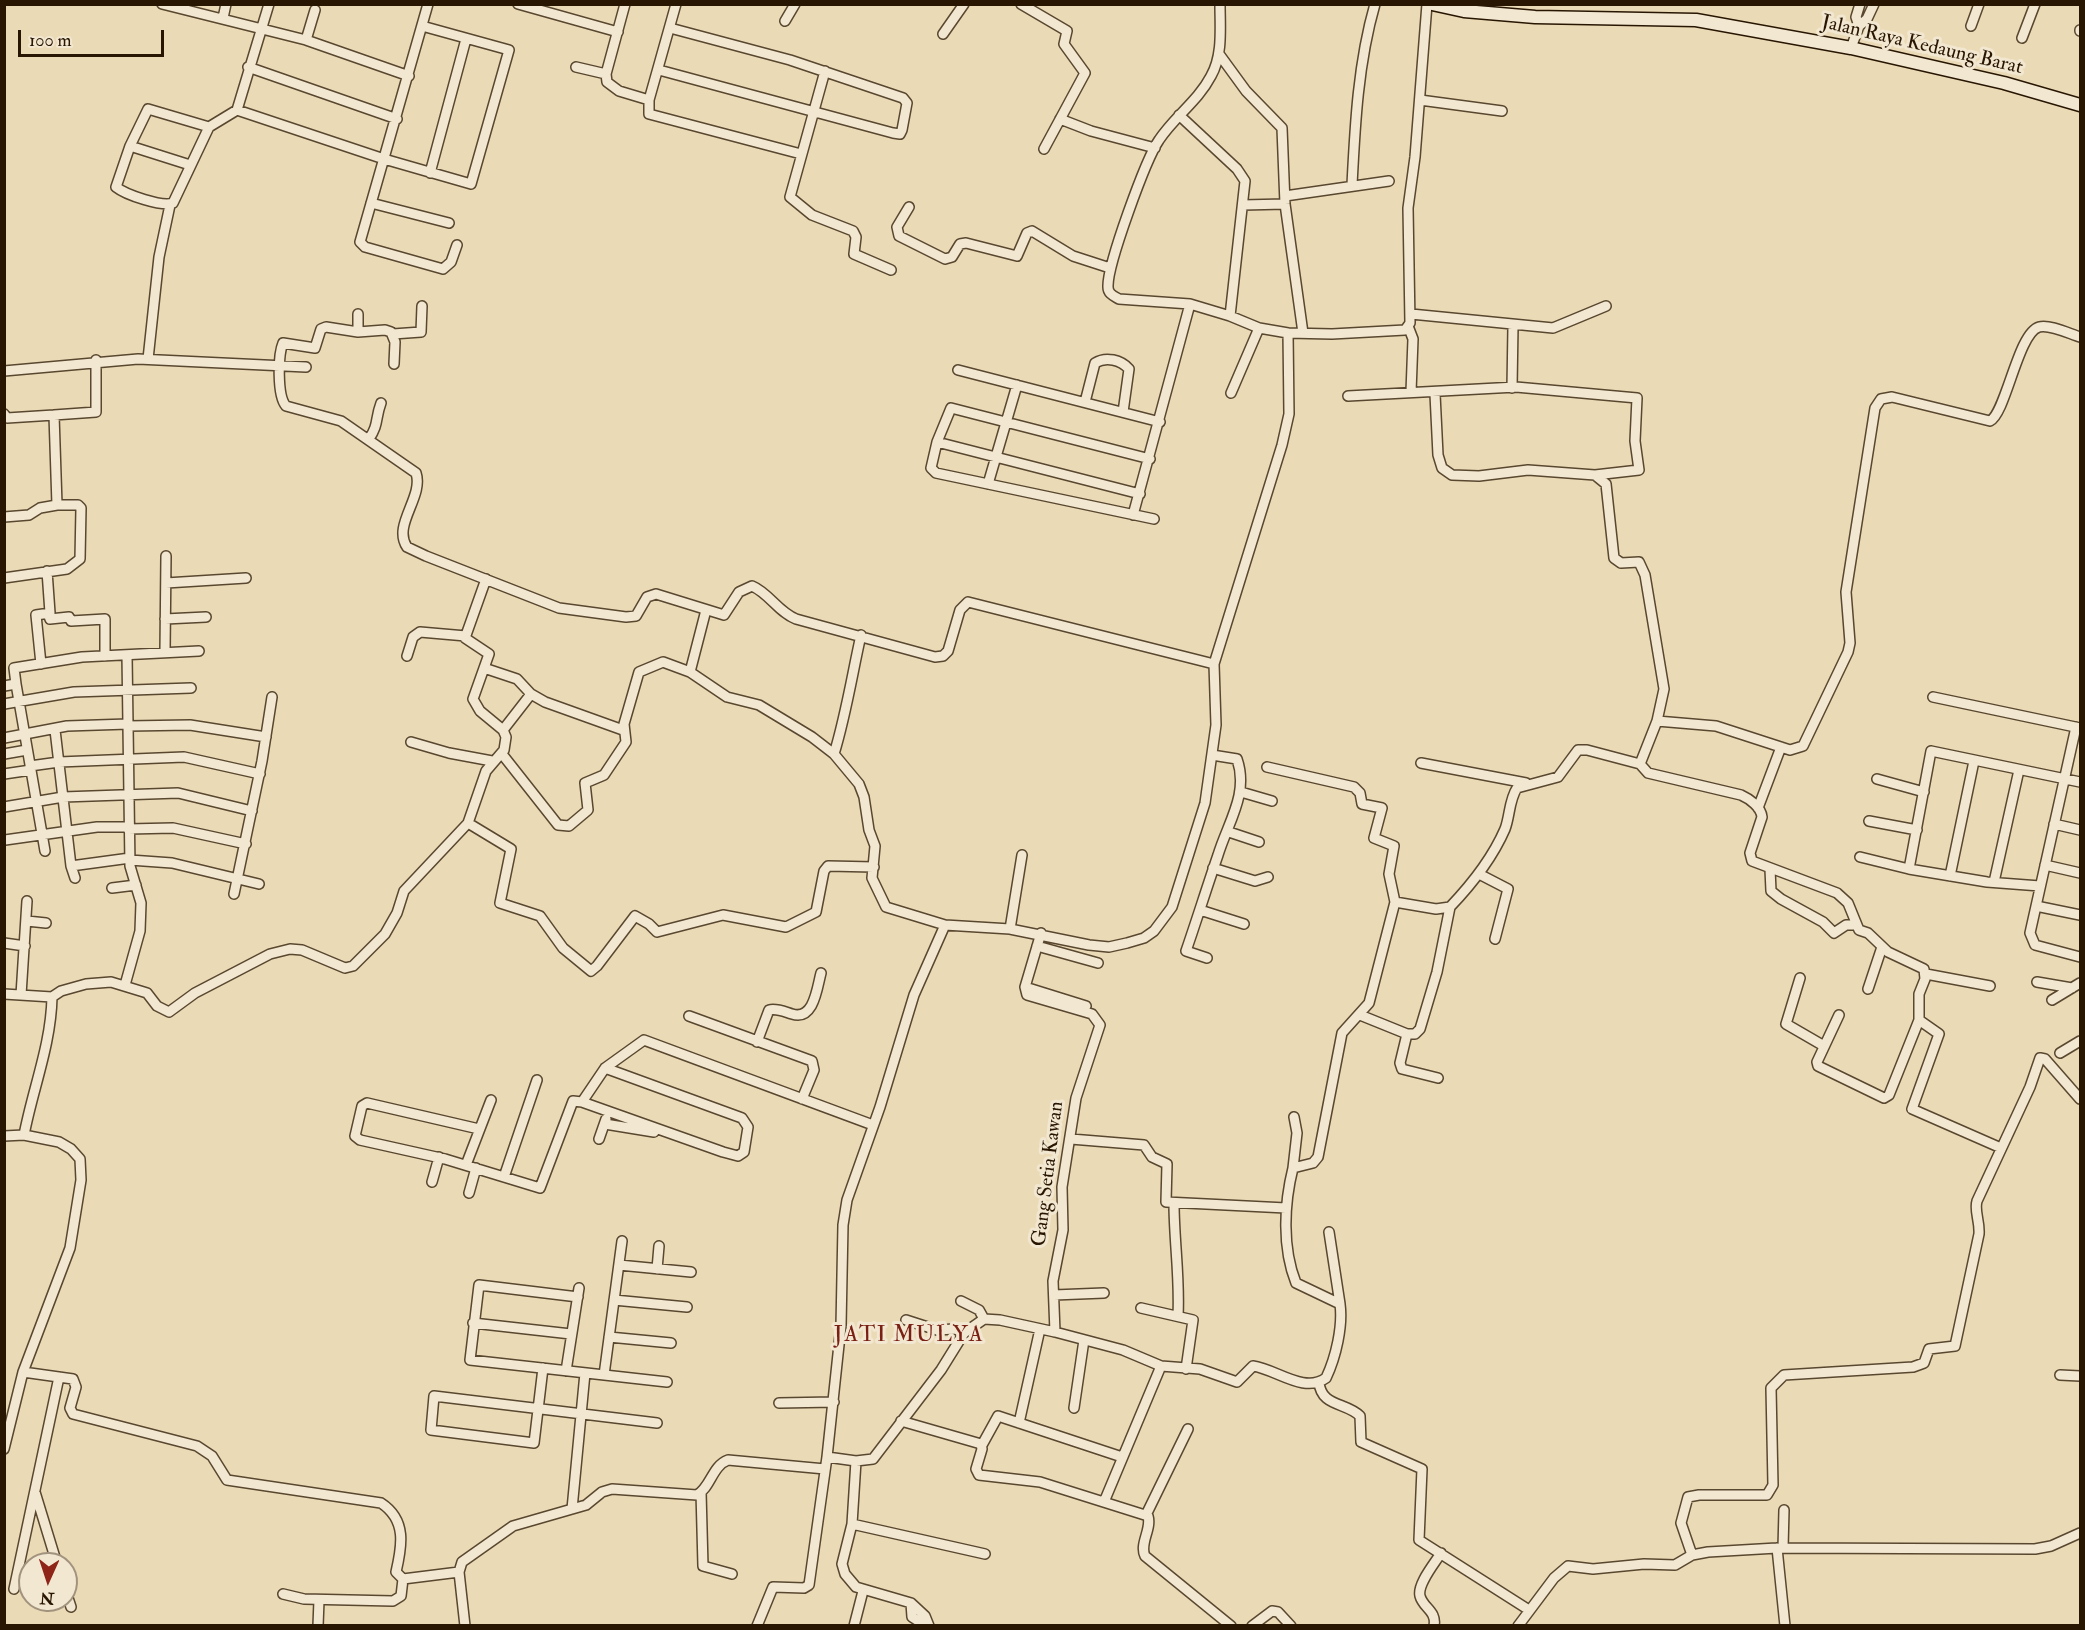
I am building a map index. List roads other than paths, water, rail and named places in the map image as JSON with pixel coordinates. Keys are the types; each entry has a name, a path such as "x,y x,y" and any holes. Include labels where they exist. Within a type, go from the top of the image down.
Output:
{"street":[{"path":"162,4 179,6 306,40 409,76"},
{"path":"223,18 225,4"},
{"path":"147,359 157,269 170,205 175,200 209,128 237,110 248,67 269,4"},
{"path":"428,4 397,119 360,239 365,247 443,268 451,262 457,245"},
{"path":"518,4 618,32"},
{"path":"625,4 606,74 608,82 619,91 649,100"},
{"path":"676,4 649,100 648,112 655,117 801,154"},
{"path":"785,21 795,4"},
{"path":"943,34 964,4"},
{"path":"1021,4 1067,31 1064,44 1085,73 1044,150"},
{"path":"1220,4 1220,54 1212,75 1195,100 1179,115 1155,148 1110,268 1107,288 1119,299 1190,304 1230,316 1259,328 1288,333 1405,330 1408,326 1411,314 1407,208 1430,4"},
{"path":"1352,185 1355,116 1369,24 1375,4"},
{"name":"Jalan Raya Kedaung Barat","path":"1430,4 1464,11 1535,17 1696,20 1851,48 2004,83 2080,105"},
{"path":"1851,48 1858,26 1856,17 1860,4"},
{"path":"1858,26 1865,22 1874,4"},
{"path":"1971,26 1979,4"},
{"path":"2022,38 2035,4"},
{"path":"306,40 315,10"},
{"path":"237,110 384,159 471,184 509,50 422,26"},
{"path":"659,70 893,134 900,134 902,130 905,100 825,71 670,28"},
{"path":"429,173 466,39"},
{"path":"1220,54 1245,91 1282,128 1285,200 1303,333"},
{"path":"248,67 397,119"},
{"path":"576,67 606,74"},
{"path":"825,71 790,197 813,215 853,231 856,237 854,254 891,270"},
{"path":"1420,100 1502,111"},
{"path":"170,205 126,193 116,187 144,114 150,108 209,128"},
{"path":"1179,115 1237,169 1245,181 1230,316"},
{"path":"1060,119 1091,131 1155,148"},
{"path":"130,146 190,165"},
{"path":"1243,205 1285,200 1352,185 1389,181"},
{"path":"370,203 449,224"},
{"path":"909,207 897,227 899,236 945,259 952,257 960,244 966,243 1017,256 1027,233 1032,231 1073,256 1110,268"},
{"path":"1133,515 1160,422 1190,304"},
{"path":"422,306 421,332 393,334 385,330 358,332 323,327 315,348 283,343 279,367 281,399 286,406 340,421 410,467 418,479 403,536 407,547 559,608 615,616 636,616 647,597 656,594 721,615 726,614 739,592 752,586 762,591 789,616 940,657 948,651 960,610 968,603 1214,664"},
{"path":"1411,314 1513,326 1553,328 1606,306"},
{"path":"358,314 358,332"},
{"path":"1408,326 1413,339 1411,392"},
{"path":"1512,388 1513,326"},
{"path":"1657,721 1716,726 1794,750 1806,743 1850,643 1846,592 1852,564 1863,467 1878,402 1886,397 1892,397 1990,421 1997,414 2009,379 2034,331 2042,327 2080,337"},
{"path":"1231,393 1259,328"},
{"path":"502,754 558,825 565,826 587,812 584,785 604,775 626,742 623,730 639,671 663,662 690,672 727,697 759,705 812,737 834,754 859,784 868,808 869,830 875,846 872,878 886,907 945,925 1041,933 1089,945 1110,947 1144,938 1154,931 1172,907 1205,803 1215,725 1214,664 1287,424 1288,333"},
{"path":"393,334 394,364"},
{"path":"4,371 96,360 147,359 306,367"},
{"path":"1085,402 1095,363 1109,359 1124,364 1130,372 1123,412"},
{"path":"4,414 7,418 96,412 96,360"},
{"path":"958,370 1160,422"},
{"path":"988,484 1017,384"},
{"path":"1348,396 1411,392 1435,394 1512,388 1637,398 1635,441 1639,470 1595,475 1528,470 1479,476 1452,475 1442,468 1438,455 1435,394"},
{"path":"369,439 378,426 376,415 381,403"},
{"path":"1150,459 951,408 937,442 932,470 1154,519"},
{"path":"54,415 57,505"},
{"path":"937,442 1140,494"},
{"path":"1595,475 1606,484 1614,558 1618,562 1641,563 1645,575 1664,689 1657,721 1640,764"},
{"path":"4,517 29,515 40,508 57,505 81,507 81,554 77,564 4,578"},
{"path":"165,651 166,556"},
{"path":"47,571 50,619 69,617 70,621 105,619 105,656"},
{"path":"166,583 246,578"},
{"path":"4,994 52,997 61,991 86,984 111,982 147,993 157,1006 169,1012 231,972 270,954 290,949 303,950 345,969 351,968 385,934 404,891 468,823 492,761 502,754 506,740 503,730 480,711 473,699 489,652 466,640 486,579"},
{"path":"690,672 706,610"},
{"path":"41,664 36,615 48,613"},
{"path":"165,619 206,617"},
{"path":"407,656 413,637 418,632 466,636"},
{"path":"834,754 846,713 848,687 861,635"},
{"path":"45,850 14,668 105,656 165,651 199,651"},
{"path":"124,985 141,931 141,903 130,859 128,828 127,655"},
{"path":"484,668 514,678 531,694 544,702 623,730"},
{"path":"4,686 16,684"},
{"path":"4,704 74,692 191,688"},
{"path":"503,730 531,694"},
{"path":"234,894 260,774 272,697"},
{"path":"1933,697 2078,727 2064,778 2030,933 2035,945 2080,957"},
{"path":"4,738 67,726 190,724 266,737"},
{"path":"55,730 71,866 75,878"},
{"path":"411,742 449,753 492,761"},
{"path":"1758,808 1781,747"},
{"path":"4,754 27,750"},
{"path":"1360,1015 1407,1034 1417,1032 1423,1021 1437,972 1450,907 1479,874 1505,827 1515,791 1520,786 1561,775 1578,750 1587,750 1640,764 1648,773 1741,795 1758,808 1762,818 1749,856 1752,861 1826,888 1845,898 1858,930 1868,933 1881,947 1923,967 1926,974 1919,994 1919,1020 1889,1095 1884,1098 1820,1067 1817,1062 1839,1015"},
{"path":"1909,869 1931,752 2080,782"},
{"path":"1207,958 1186,951 1241,792 1238,759 1212,755"},
{"path":"4,774 59,762 184,757 260,774"},
{"path":"1950,876 1974,760"},
{"path":"1421,763 1528,784"},
{"path":"1267,767 1354,787 1360,793 1362,804 1383,808 1374,838 1394,846 1389,874 1395,902 1372,994 1360,1015 1350,1022 1342,1033 1318,1157 1313,1162 1293,1168"},
{"path":"1994,882 2019,770"},
{"path":"1877,778 1924,792"},
{"path":"1241,792 1272,801"},
{"path":"4,807 63,797 178,793 252,811"},
{"path":"1869,821 1917,830"},
{"path":"468,823 511,849 500,903 540,916 563,948 591,971 635,916 657,932 723,915 786,927 816,912 824,871 828,866 874,867"},
{"path":"2054,824 2080,830"},
{"path":"5,840 97,827 173,828 246,844"},
{"path":"1229,832 1258,842"},
{"path":"1010,929 1022,855"},
{"path":"1860,857 1950,876 2040,886"},
{"path":"71,866 130,859 172,863 259,884"},
{"path":"2045,865 2080,873"},
{"path":"1213,868 1255,880 1268,876"},
{"path":"1770,869 1771,891 1781,899 1823,922 1834,933 1846,925 1855,925"},
{"path":"1479,874 1508,889 1495,939"},
{"path":"112,888 136,885"},
{"path":"21,995 27,901"},
{"path":"1395,902 1436,909 1450,907"},
{"path":"2036,906 2080,915"},
{"path":"1200,910 1244,924"},
{"path":"27,921 46,923"},
{"path":"757,1626 773,1587 804,1588 809,1585 834,1402 842,1302 843,1225 855,1173 873,1125 914,995 945,925"},
{"path":"1041,933 1025,987 1086,1006"},
{"path":"4,943 25,946"},
{"path":"1037,946 1098,963"},
{"path":"1868,989 1881,947"},
{"path":"757,1042 771,1009 798,1016 807,1013 814,1000 821,973"},
{"path":"1926,974 1990,986"},
{"path":"1800,978 1786,1024 1824,1046"},
{"path":"2037,982 2072,988"},
{"path":"2052,1000 2080,983"},
{"name":"Gang Setia Kawan","path":"1025,987 1030,996 1092,1014 1100,1025 1076,1098 1062,1187 1063,1230 1055,1263 1055,1332"},
{"path":"24,1135 31,1097 48,1042 52,997"},
{"path":"689,1016 812,1061 814,1070 802,1099"},
{"path":"1919,1020 1939,1034 1912,1109 2001,1148"},
{"path":"1407,1034 1401,1068 1438,1078"},
{"path":"582,1102 605,1068 644,1040 873,1125"},
{"path":"2060,1053 2080,1041"},
{"path":"1692,1555 1681,1523 1688,1497 1767,1495 1770,1492 1773,1485 1771,1388 1776,1381 1784,1375 1913,1367 1924,1363 1929,1349 1954,1346 1979,1234 1980,1221 1975,1208 2040,1059 2045,1059 2080,1099"},
{"path":"480,1130 371,1104 362,1106 356,1136 358,1139 439,1157 540,1188 575,1100 723,1152 742,1155 746,1146 748,1127 742,1118 605,1068"},
{"path":"504,1177 537,1080"},
{"path":"469,1193 471,1167 480,1130 491,1100"},
{"path":"599,1139 609,1111"},
{"path":"1294,1117 1297,1133 1286,1208 1286,1227 1296,1283 1340,1304"},
{"path":"605,1124 677,1136"},
{"path":"4,1136 24,1135 66,1145 80,1159 82,1169 70,1248 23,1372 4,1449"},
{"path":"1071,1138 1144,1145 1152,1157 1167,1164 1164,1200 1174,1203 1286,1208"},
{"path":"432,1182 439,1157"},
{"path":"1174,1203 1174,1242 1179,1281 1178,1316"},
{"path":"1329,1232 1341,1317 1330,1370 1319,1382 1320,1390 1326,1400 1360,1416 1361,1442 1422,1468 1418,1538 1529,1610"},
{"path":"604,1375 622,1242"},
{"path":"657,1269 659,1246"},
{"path":"619,1265 691,1272"},
{"path":"566,1371 578,1292 479,1285 470,1360 566,1371 667,1382"},
{"path":"1054,1295 1104,1293"},
{"path":"614,1300 687,1307"},
{"path":"961,1301 979,1310 984,1319"},
{"path":"1142,1308 1194,1322 1186,1369"},
{"path":"827,1457 856,1461 873,1459 941,1370 964,1333 984,1319 1000,1320 1055,1332 1123,1350 1161,1366 1203,1370 1237,1382 1253,1366 1295,1381 1319,1382"},
{"path":"906,1320 937,1330 955,1329 964,1333"},
{"path":"473,1323 572,1334"},
{"path":"1019,1423 1040,1329"},
{"path":"609,1337 671,1343"},
{"path":"1074,1408 1084,1340"},
{"path":"1104,1502 1161,1366"},
{"path":"543,1368 537,1408 534,1443 431,1430 434,1396 537,1408 657,1423"},
{"path":"23,1372 73,1379 76,1384 70,1408 73,1414 197,1446 211,1454 227,1480 381,1503 397,1519 402,1534 402,1549 396,1572 403,1579"},
{"path":"572,1509 585,1373"},
{"path":"2060,1375 2080,1376"},
{"path":"14,1589 59,1377"},
{"path":"779,1403 834,1402"},
{"path":"1122,1457 997,1416 982,1445 976,1469 979,1475 1036,1482 1146,1515 1150,1519 1143,1549 1145,1556 1231,1626"},
{"path":"901,1420 982,1445"},
{"path":"1146,1515 1188,1429"},
{"path":"732,1574 706,1569 703,1565 701,1492 719,1466 728,1460 825,1468"},
{"path":"856,1461 852,1524 842,1564 849,1582 863,1591 911,1603 912,1617 927,1626"},
{"path":"465,1626 459,1572 462,1562 513,1526 586,1505 612,1489 689,1495 701,1492"},
{"path":"34,1490 53,1552"},
{"path":"1784,1510 1780,1548 1785,1626"},
{"path":"852,1524 986,1554"},
{"path":"1518,1626 1566,1566 1593,1569 1644,1564 1675,1565 1692,1555 1780,1548 2035,1549 2051,1546 2080,1533"},
{"path":"1434,1626 1434,1616 1420,1596 1420,1588 1441,1553"},
{"path":"403,1579 459,1572"},
{"path":"284,1594 319,1600 395,1601 401,1596 403,1579"},
{"path":"854,1626 863,1591"},
{"path":"318,1626 319,1600"},
{"path":"1252,1626 1272,1611 1278,1612 1291,1626"}],"district":[{"name":"JATI MULYA","path":"909,1336"}]}
